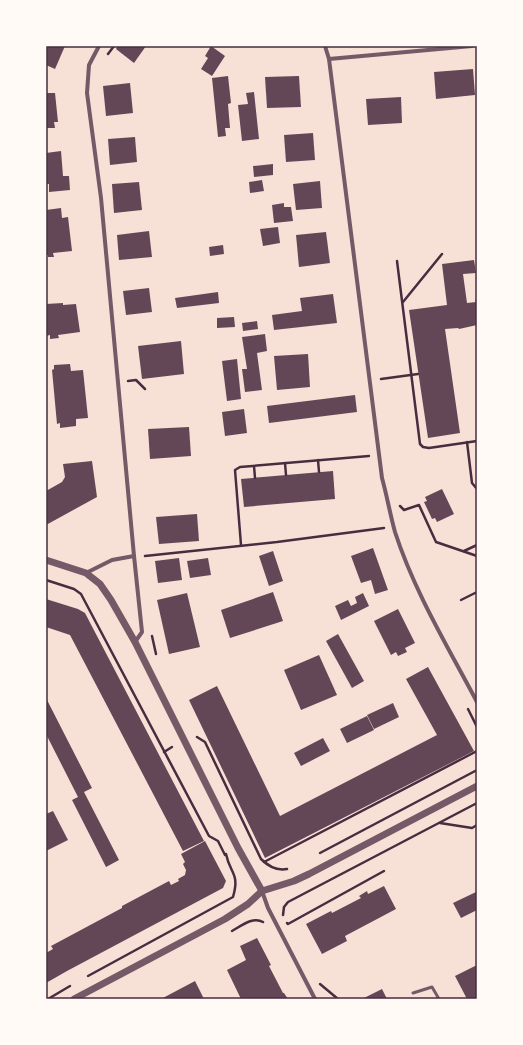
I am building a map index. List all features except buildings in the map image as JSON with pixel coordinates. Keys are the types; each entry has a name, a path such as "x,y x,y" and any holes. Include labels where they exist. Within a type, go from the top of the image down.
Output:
{"street":[{"path":"99,46 89,65 87,93 101,198 142,632 136,642"},
{"path":"325,46 330,59 382,478 395,531 405,558 422,598 477,702"},
{"path":"330,59 472,46"},
{"path":"86,573 112,560 134,556"},
{"path":"46,560 86,573 100,584 136,642 238,848 262,891 268,908 315,999"},
{"path":"74,999 225,919 248,904 262,891 294,881 309,874 477,786"}],"lane":[{"path":"413,993 432,987 439,999"}],"path":[{"path":"106,56 114,46"},
{"path":"402,302 442,254"},
{"path":"397,261 420,444 423,447 429,448 477,441"},
{"path":"127,373 129,387"},
{"path":"382,385 381,379 418,374"},
{"path":"128,381 136,380 145,388"},
{"path":"467,442 472,483 477,489"},
{"path":"242,545 235,470 240,467 370,456"},
{"path":"318,460 319,472"},
{"path":"285,463 286,475"},
{"path":"254,466 255,478"},
{"path":"400,503 401,508 404,510 419,505 436,542 477,556"},
{"path":"145,556 384,528"},
{"path":"464,551 477,545"},
{"path":"145,548 146,564"},
{"path":"46,580 74,588 81,594 209,836 218,841 236,877 236,887 233,897 88,976"},
{"path":"461,600 477,592"},
{"path":"152,633 156,658"},
{"path":"195,736 205,742 261,859 271,867 281,870 290,869"},
{"path":"164,752 172,747"},
{"path":"264,862 477,750"},
{"path":"316,855 477,770"},
{"path":"292,931 283,914 284,907 288,902 477,803"},
{"path":"439,823 472,828 477,825"},
{"path":"225,855 231,852"},
{"path":"288,924 384,871"},
{"path":"232,931 252,920 260,920 266,924"},
{"path":"318,980 321,985 338,999"},
{"path":"48,999 74,984"}]}
